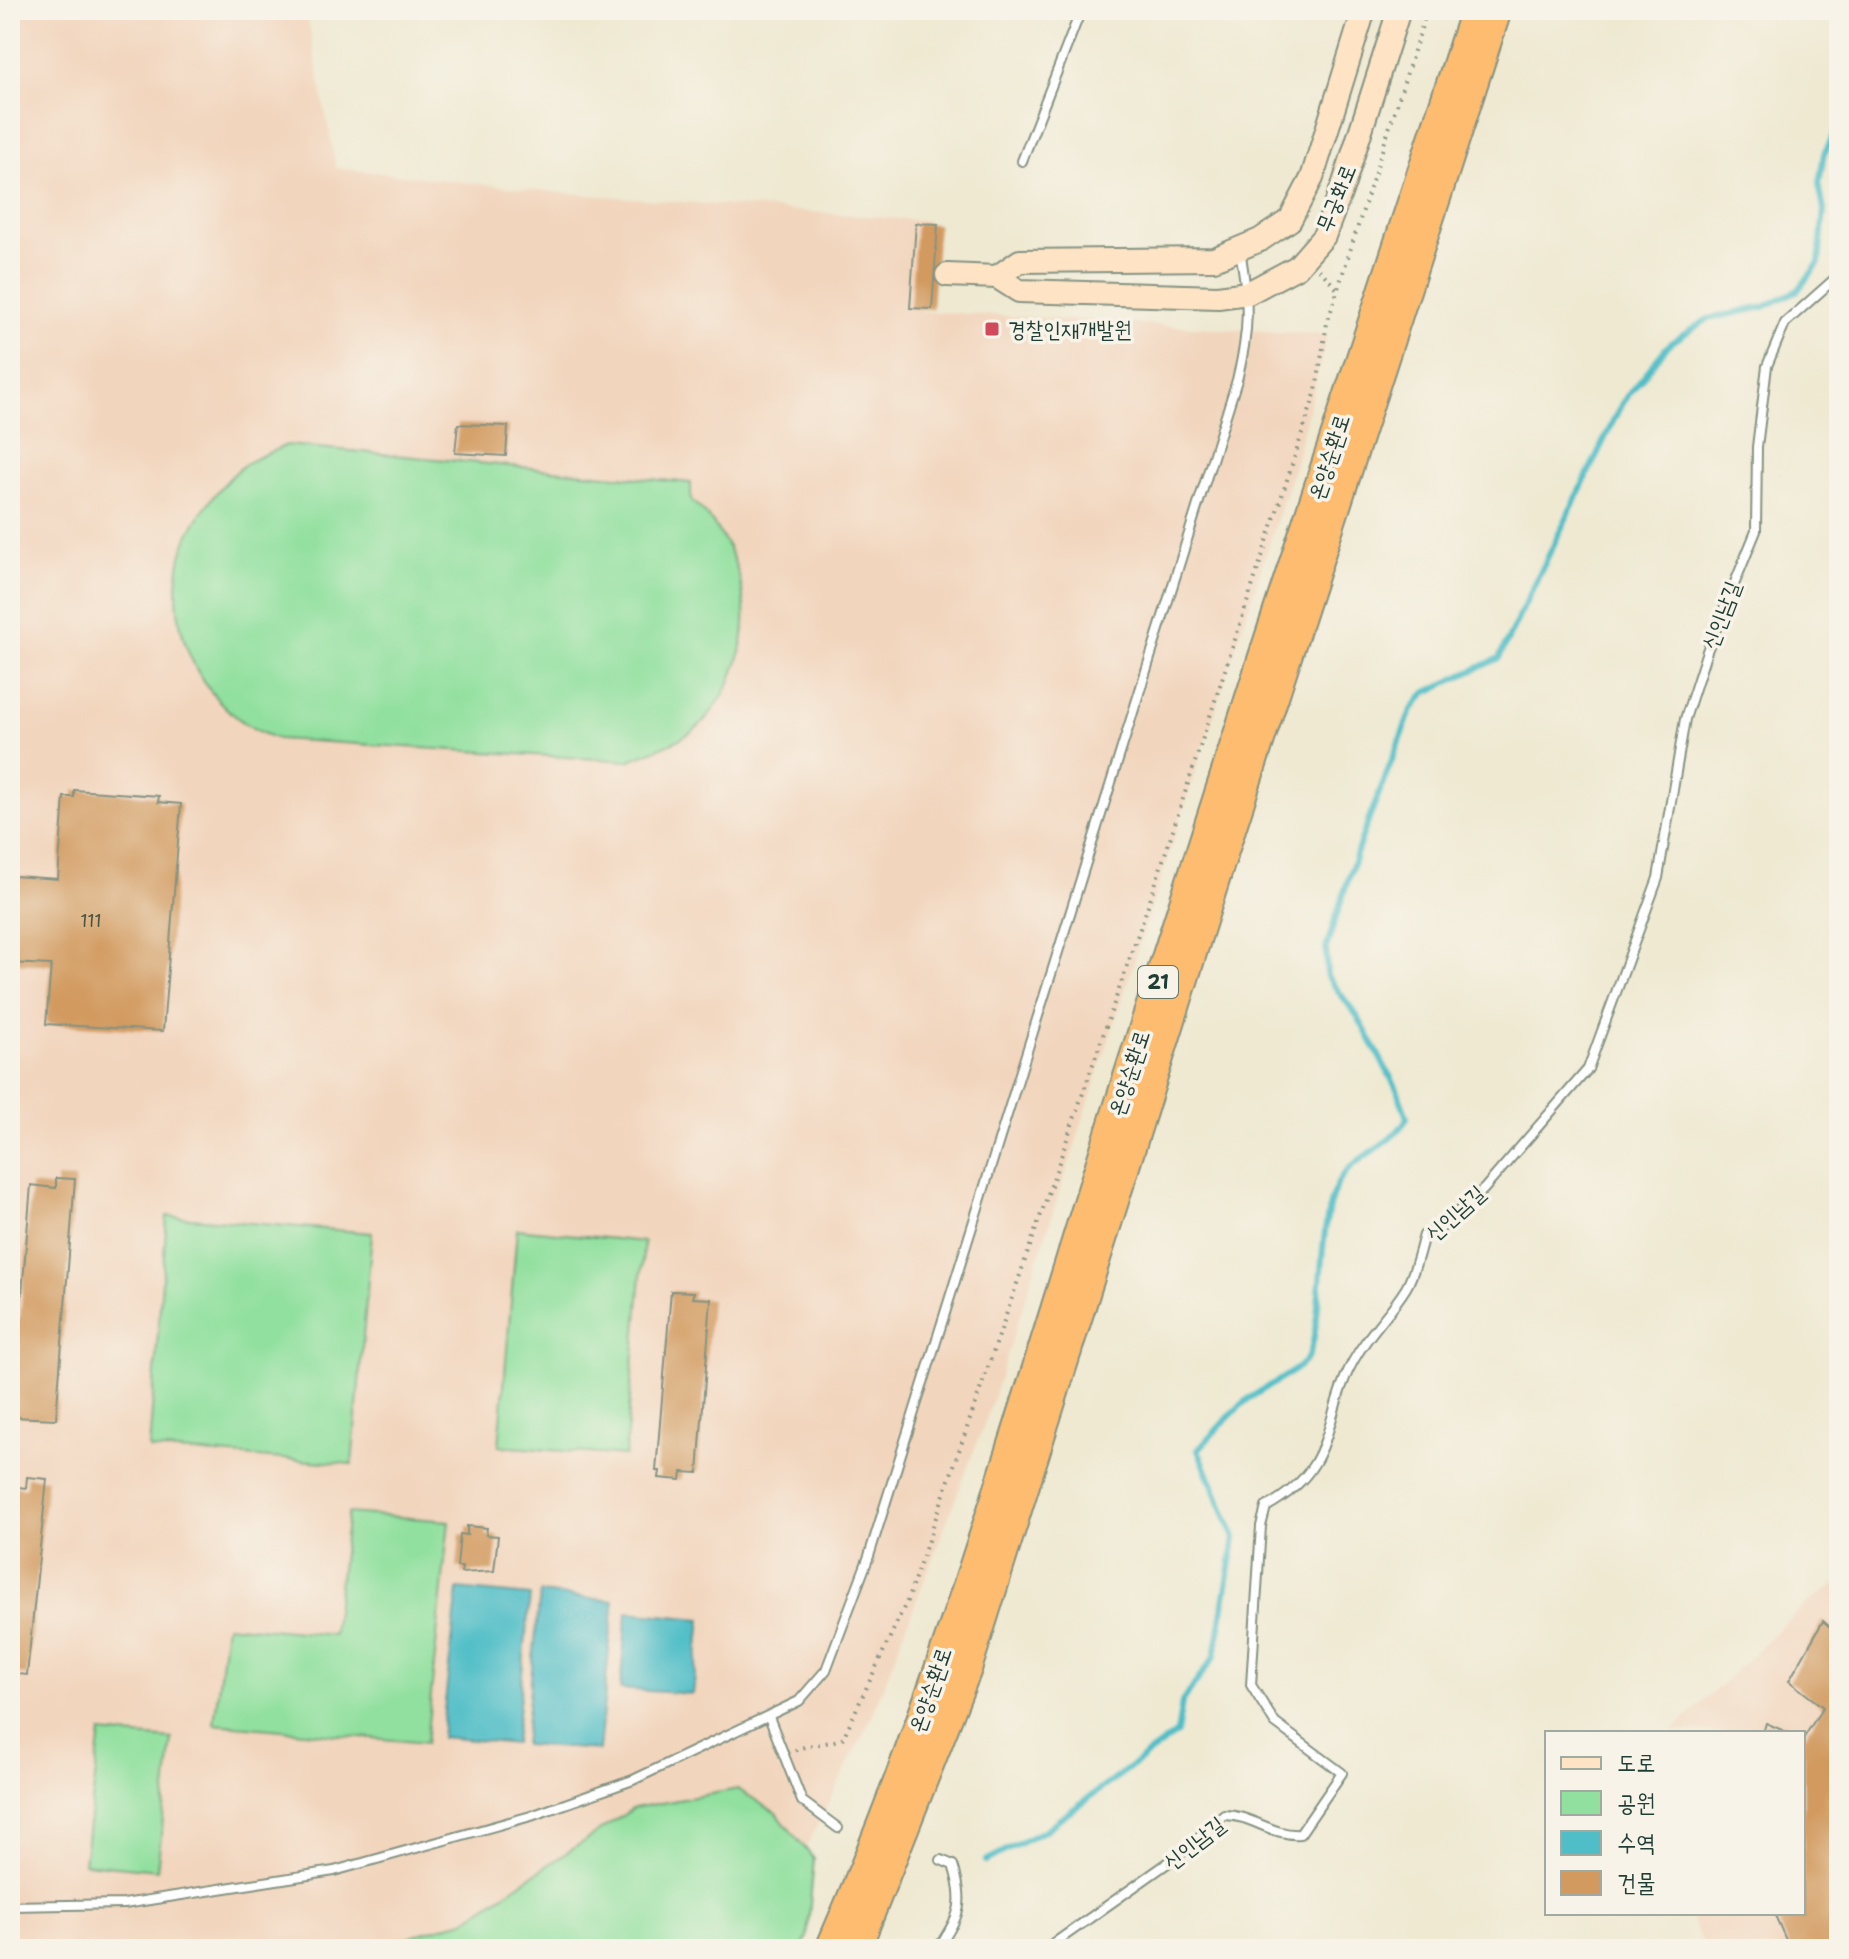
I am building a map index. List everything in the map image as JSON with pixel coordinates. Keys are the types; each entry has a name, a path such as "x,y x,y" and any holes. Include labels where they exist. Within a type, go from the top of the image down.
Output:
{"highway":[{"name":"온양순환로","path":"830,1949 882,1827 962,1600 1146,1020 1475,10"},
{"name":"온양순환로","path":"856,1949 967,1669 1229,835 1497,10"}],"street":[{"name":"무궁화로","path":"997,277 1020,261 1214,259 1240,249 1290,220 1312,178 1364,10"},
{"name":"무궁화로","path":"947,275 997,277 1019,291 1178,298 1248,293 1297,267 1324,236 1399,10"}],"lane":[{"path":"1022,161 1081,10"},
{"path":"10,1906 124,1904 334,1871 406,1854 531,1816 633,1780 799,1701 826,1670 851,1609 1237,380 1248,334 1248,293 1240,249"},
{"name":"신인남길","path":"1046,1949 1179,1855 1224,1815 1242,1815 1283,1835 1300,1834 1342,1773 1275,1723 1251,1685 1261,1526 1266,1507 1296,1490 1321,1454 1345,1378 1358,1353 1407,1286 1424,1235 1441,1228 1484,1189 1588,1069 1658,878 1685,719 1707,651 1756,531 1757,447 1767,366 1785,323 1839,275"},
{"path":"769,1717 802,1801 838,1828"},
{"path":"938,1949 959,1915 962,1892 953,1865 941,1860"}],"path":[{"path":"785,1757 802,1747 827,1746 843,1738 907,1601 1153,891 1282,498 1316,391 1327,323 1427,10"}],"shaded area":[{"name":"경찰인재개발원","path":"10,10 306,10 336,168 564,193 927,221 921,311 1327,335 1294,467 987,1417 870,1721 786,1887 488,1949 10,1949"},
{"path":"1839,1582 1839,1949 1706,1949 1689,1915 1805,1915 1805,1731 1672,1731 1808,1602"}],"green space":[{"path":"287,445 691,483 691,500 713,523 729,549 739,577 744,607 743,637 736,667 723,695 697,728 628,761 278,739 252,727 229,711 195,667 184,641 178,613 177,585 185,545 196,521 212,499 243,466"},
{"path":"167,1216 372,1233 352,1464 149,1449"},
{"path":"517,1229 644,1242 625,1456 499,1446"},
{"path":"348,1513 449,1521 426,1743 214,1724 226,1625 333,1635"},
{"path":"101,1733 172,1739 157,1870 84,1863"},
{"path":"738,1789 776,1813 814,1859 807,1938 802,1949 368,1949 465,1920 634,1808"}],"water":[{"path":"458,1589 530,1596 515,1744 441,1737"},
{"path":"540,1593 614,1601 599,1750 524,1745"},
{"path":"627,1612 701,1619 693,1694 620,1689"}],"building":[{"path":"916,223 938,224 932,309 910,308"},
{"path":"458,424 508,426 506,456 455,453"},
{"path":"74,790 159,796 158,802 181,804 163,1031 46,1024 51,965 10,963 10,842 16,841 14,876 58,879 64,797 74,797"},
{"path":"56,1178 75,1179 56,1419 13,1417 19,1343 10,1343 10,1317 20,1318 31,1185 56,1188"},
{"path":"671,1291 694,1292 692,1298 711,1299 698,1473 682,1472 681,1480 659,1478 660,1471 656,1471"},
{"path":"27,1477 47,1479 27,1675 10,1673 10,1486 26,1488"},
{"path":"467,1526 487,1528 486,1535 498,1536 494,1571 461,1573 462,1567 457,1567 460,1534 467,1535"},
{"path":"1823,1621 1839,1635 1839,1763 1832,1818 1839,1866 1839,1949 1790,1949 1775,1915 1805,1915 1805,1736 1823,1707 1789,1681"},
{"path":"1766,1723 1784,1731 1764,1731"}],"waterway":[{"path":"986,1861 1045,1830 1177,1733 1182,1702 1215,1656 1235,1538 1198,1450 1245,1402 1305,1361 1315,1332 1325,1229 1335,1189 1351,1167 1390,1138 1407,1118 1397,1089 1358,1017 1327,976 1326,948 1361,840 1411,711 1425,693 1499,658 1622,403 1669,344 1708,319 1764,307 1798,290 1819,263 1824,210 1819,184 1824,154 1839,125"}],"place":[{"name":"경찰인재개발원","path":"992,329"}]}
